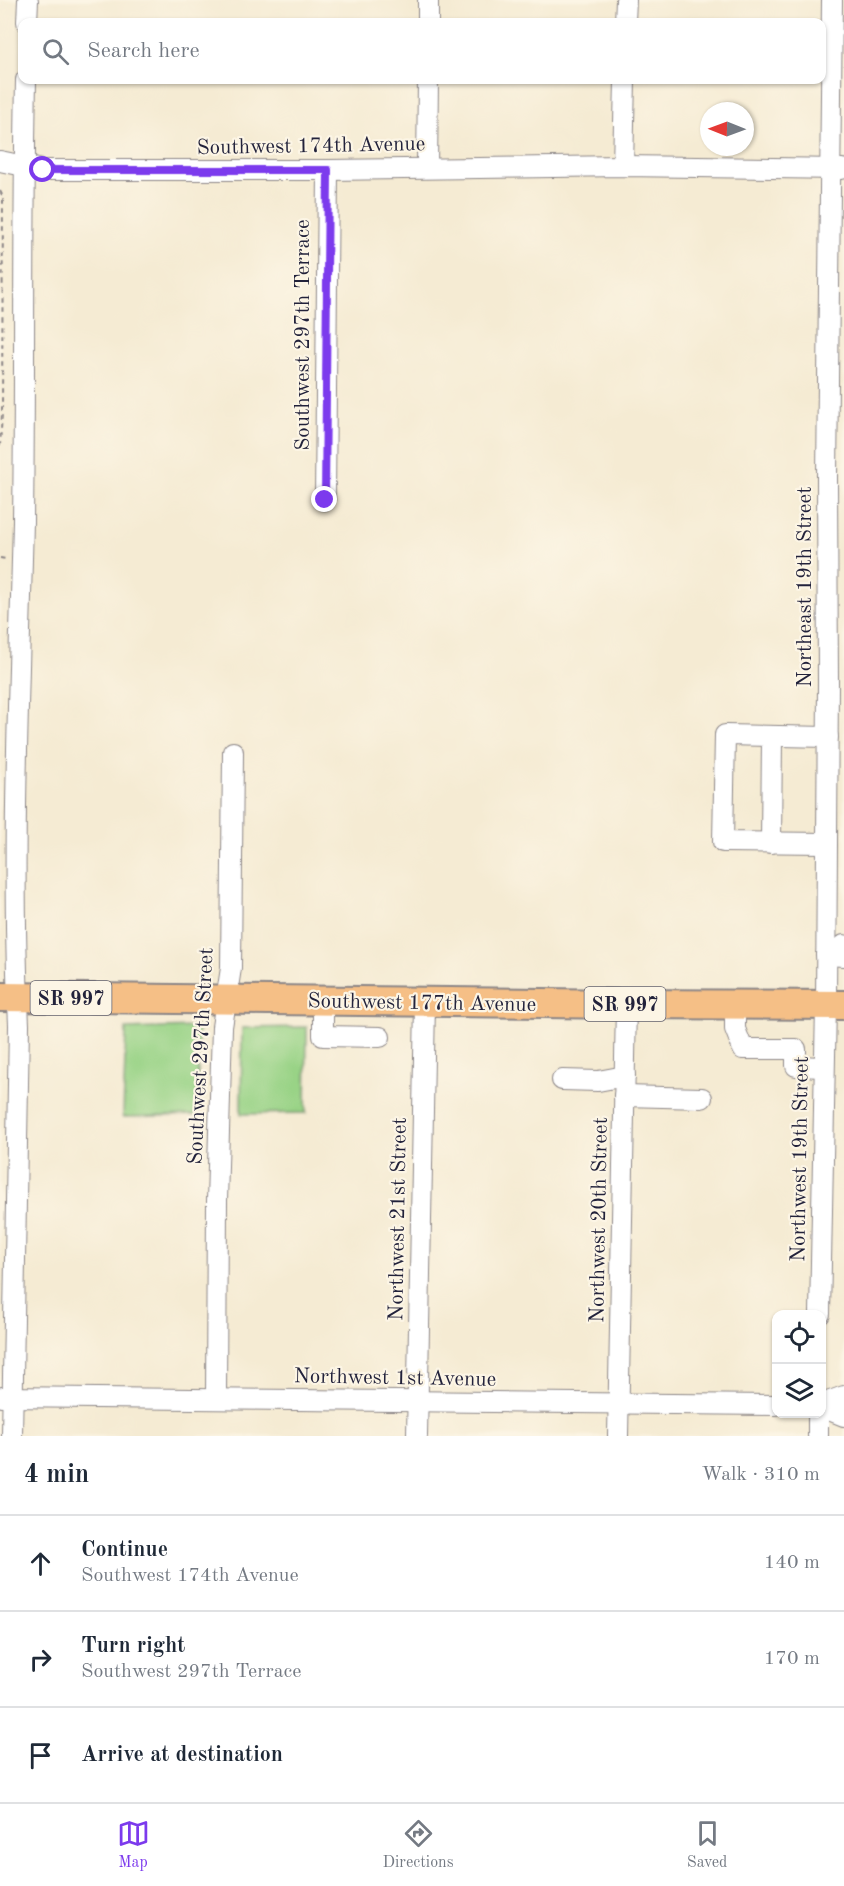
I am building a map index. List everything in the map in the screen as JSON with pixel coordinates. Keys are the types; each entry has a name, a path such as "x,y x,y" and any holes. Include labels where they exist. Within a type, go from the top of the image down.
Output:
{"highway":[{"name":"Southwest 177th Avenue","path":"9,997 626,1005 835,1005"}],"street":[{"path":"27,18 28,0"},
{"path":"428,18 429,0"},
{"path":"626,0 626,18"},
{"name":"Northeast 19th Street","path":"832,0 838,169 836,682 828,737 827,843 835,871 826,955 835,1005"},
{"path":"12,1436 6,1397 19,1025 9,997 23,507 26,84"},
{"path":"427,168 428,84"},
{"path":"623,165 625,84"},
{"name":"Southwest 174th Avenue","path":"0,160 43,170 328,170 623,165 838,169"},
{"name":"Southwest 297th Terrace","path":"325,500 328,170"},
{"path":"827,843 723,842 725,735 828,737"},
{"path":"771,843 772,736"},
{"name":"Southwest 297th Street","path":"216,1399 217,1201 222,1027 231,968 233,752"},
{"path":"826,955 844,956 844,945"},
{"path":"323,1001 323,1036 380,1037"},
{"name":"Northwest 21st Street","path":"417,1436 425,1003"},
{"path":"735,1004 735,1029 743,1049 796,1049 796,1066 824,1067"},
{"name":"Northwest 20th Street","path":"618,1436 626,1005"},
{"name":"Northwest 19th Street","path":"820,1310 824,1067 835,1005"},
{"path":"562,1080 598,1081 625,1076"},
{"path":"624,1096 702,1098"},
{"path":"826,1404 844,1396"},
{"name":"Northwest 1st Avenue","path":"6,1397 772,1405"},
{"path":"826,1408 844,1416"},
{"path":"818,1418 818,1436"}],"path":[{"path":"0,191 3,197 0,446"}],"green space":[{"path":"198,1027 198,1115 123,1117 126,1029"},
{"path":"307,1027 306,1113 241,1114 242,1028"}],"route":[{"path":"43,170 328,170 325,500"}]}
